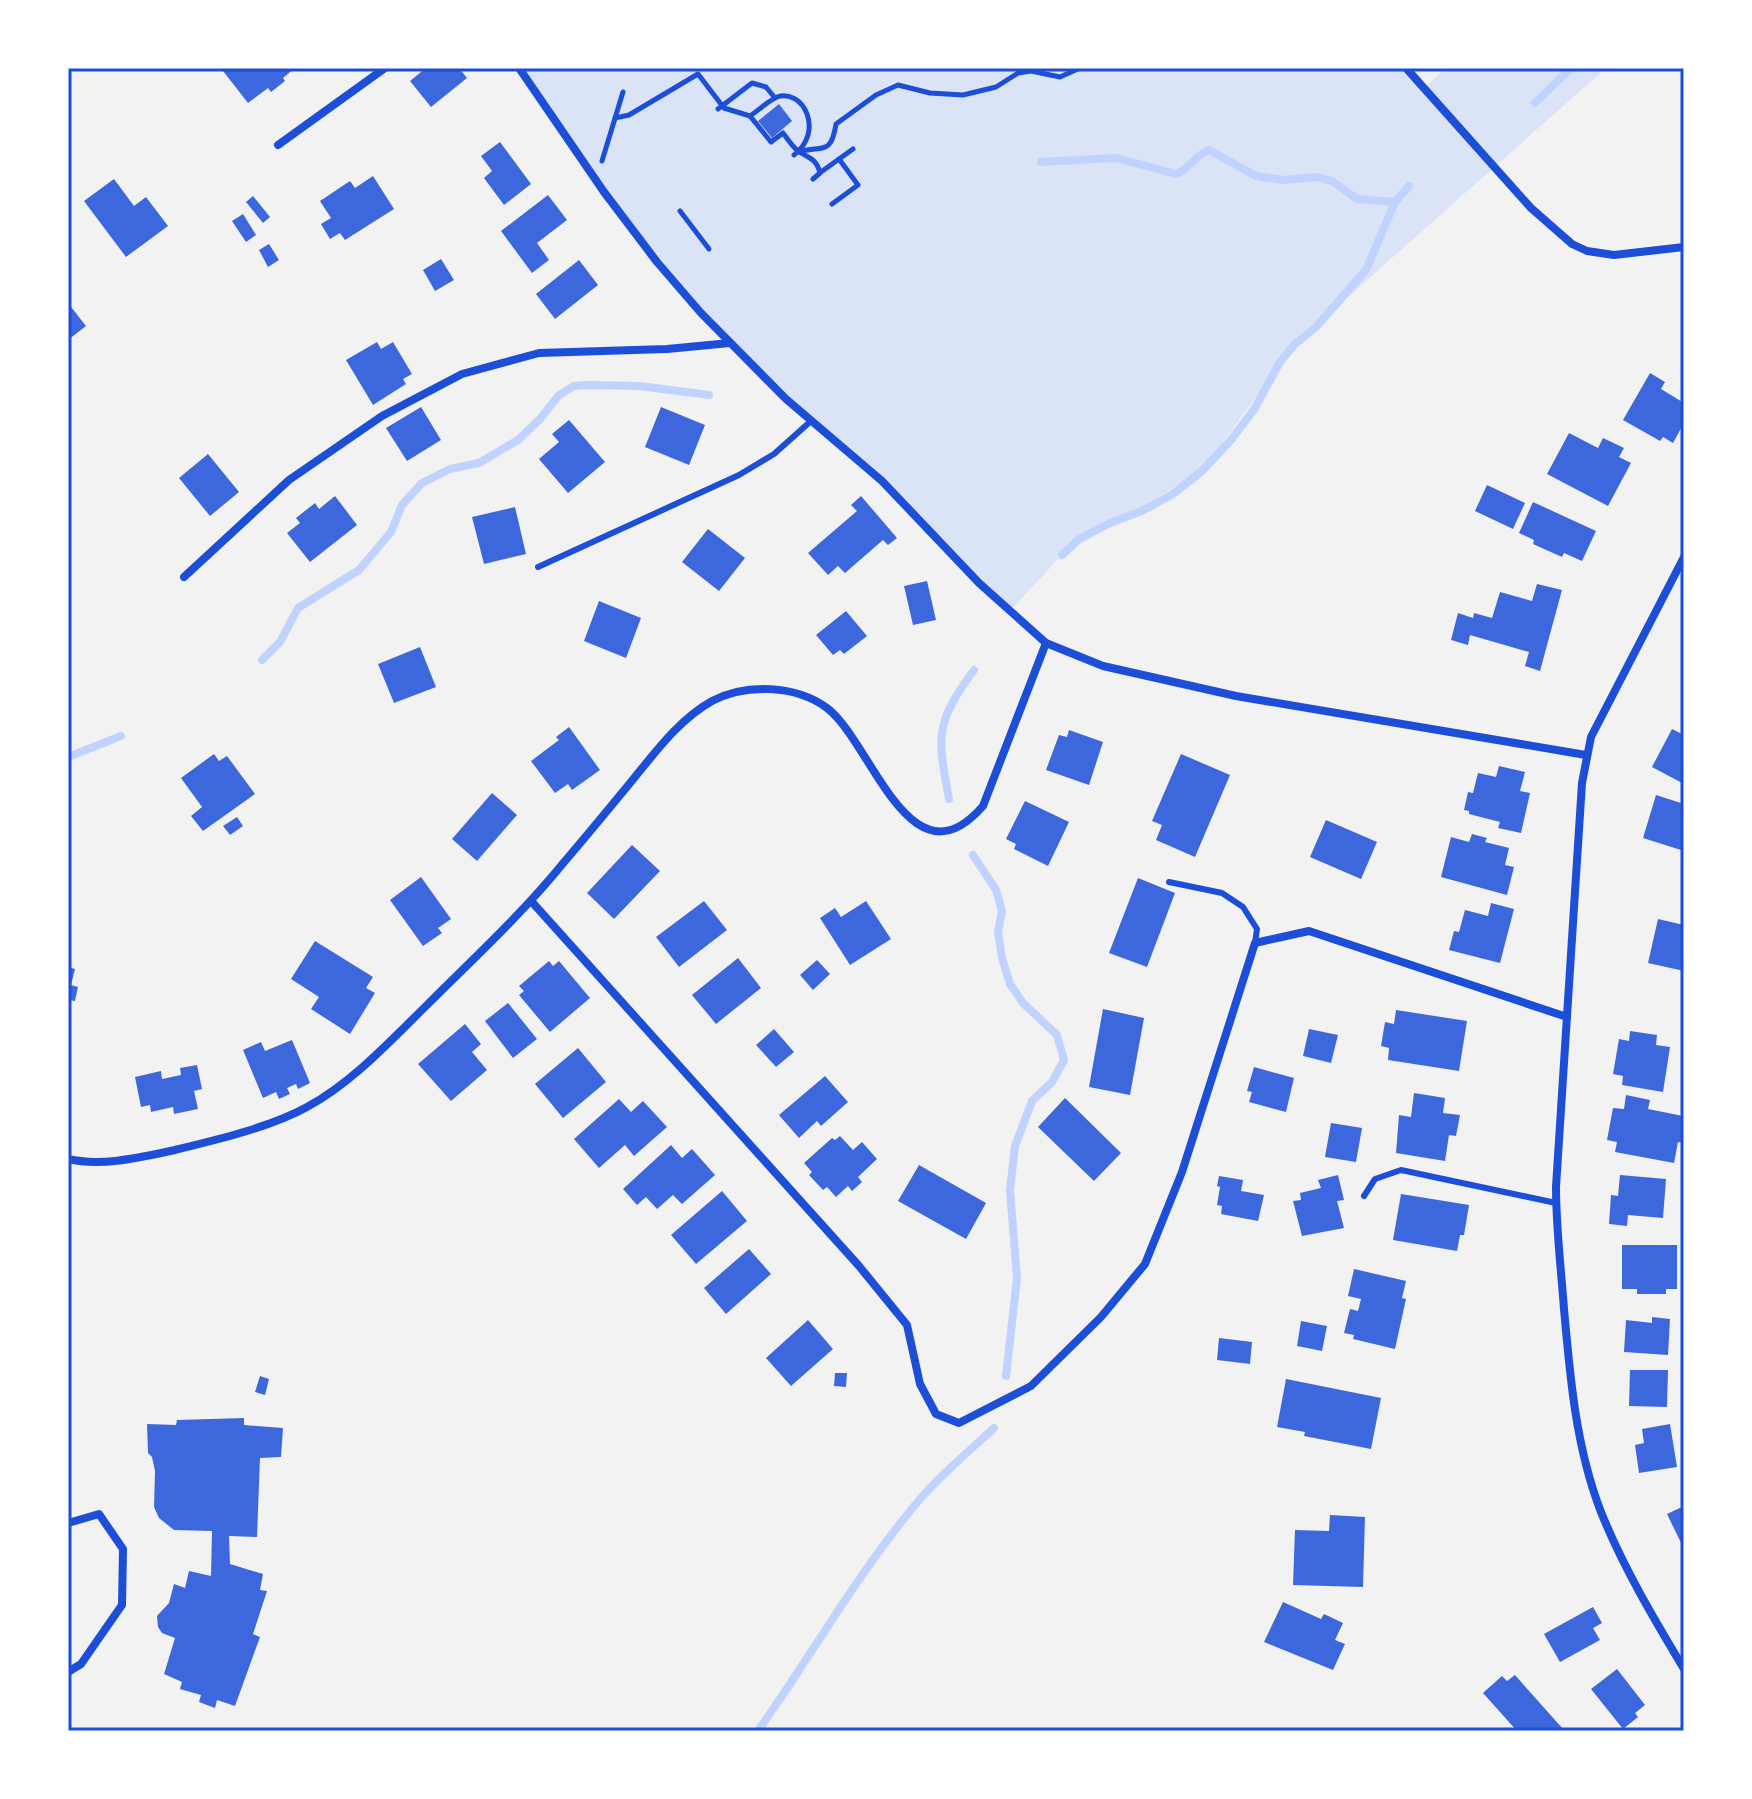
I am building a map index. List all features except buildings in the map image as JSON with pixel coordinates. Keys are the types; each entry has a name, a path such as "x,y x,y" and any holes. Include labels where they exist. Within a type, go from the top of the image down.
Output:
{"street":[{"path":"278,145 385,68"},
{"path":"519,68 591,175 671,279 730,343 811,421 882,481 979,583 1046,643 1103,666 1236,696 1586,755"},
{"path":"1406,68 1531,208 1572,244 1587,251 1614,255 1684,247"},
{"path":"184,577 289,480 382,416 462,374 539,353 667,349 730,343"},
{"path":"1684,557 1595,727 1586,755 1556,1203 1570,1378 1591,1483 1613,1539 1684,1669"},
{"path":"68,1159 84,1163 149,1156 227,1137 307,1107 363,1068 532,902 663,744 696,712 734,693 776,689 806,696 829,709 855,741 888,796 909,818 927,829 955,830 969,822 983,806 1046,643"},
{"path":"532,902 869,1278 907,1325 920,1384 936,1414 959,1423 1031,1386 1101,1317 1145,1264 1182,1172 1255,943 1309,931 1567,1017"},
{"path":"68,1523 99,1514 123,1549 122,1605 81,1664 68,1672"}],"lane":[{"path":"538,567 739,475 774,454 811,421"},
{"path":"1169,882 1222,893 1243,907 1257,929 1255,943"},
{"path":"1364,1196 1375,1179 1401,1170 1556,1203"}],"path":[{"path":"796,153 827,147 836,124 876,95 898,85 930,93 963,95 996,87 1018,73 1031,71 1060,77 1080,68"},
{"path":"615,118 629,115 698,74 720,108 750,116 771,142 783,133 796,153 810,155 820,173"},
{"path":"720,108 752,83 766,87 775,98"},
{"path":"591,175 601,164 623,92"},
{"path":"750,116 775,98 787,96 806,111 809,137 796,153"},
{"path":"813,179 853,149"},
{"path":"832,204 858,185 839,159"},
{"path":"680,211 709,249"}],"shaded area":[{"path":"519,68 1406,68 1424,88 1446,68 1606,68 1294,345 1202,471 1062,555 1010,611 909,508 763,376 657,262"}],"waterway":[{"path":"1535,103 1571,68"},
{"path":"1041,162 1116,158 1176,174 1209,150 1256,176 1284,180 1317,177 1332,181 1357,199 1395,202"},
{"path":"1062,555 1079,539 1173,494 1202,471 1255,408 1280,362 1366,270 1395,202 1409,186"},
{"path":"262,660 280,642 298,608 359,570 391,532 402,505 422,483 450,469 479,463 518,440 559,395 574,386 640,386 709,395"},
{"path":"949,799 942,759 942,730 952,704 974,670"},
{"path":"68,757 121,736"},
{"path":"973,855 996,890 1002,911 998,932 1010,984 1023,1003 1057,1035 1064,1060 1052,1082 1032,1101 1015,1146 1010,1190 1017,1278 1006,1376"},
{"path":"758,1731 893,1532 933,1485 994,1428"}]}
